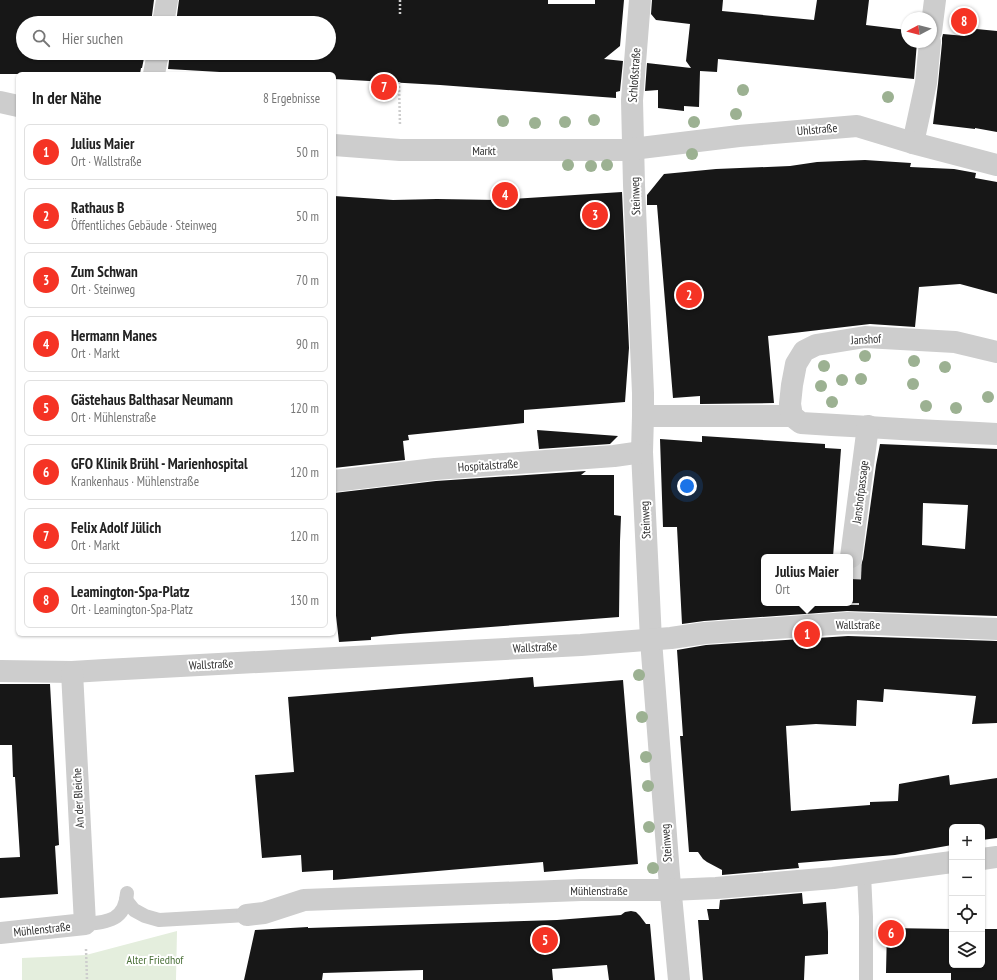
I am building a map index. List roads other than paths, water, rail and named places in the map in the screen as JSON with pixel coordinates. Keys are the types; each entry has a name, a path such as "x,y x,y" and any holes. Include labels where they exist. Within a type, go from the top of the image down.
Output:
{"street":[{"path":"164,16 167,0"},
{"name":"Schloßstraße","path":"634,150 632,100 640,0"},
{"path":"934,12 935,0"},
{"path":"913,143 926,83 929,48"},
{"path":"154,72 157,60"},
{"path":"0,102 16,106"},
{"name":"Uhlstraße","path":"634,150 739,136 857,126 913,143 997,165"},
{"name":"Markt","path":"336,145 400,150 634,150"},
{"name":"Steinweg","path":"634,150 643,416 642,452 651,640 670,890 679,980"},
{"name":"Janshof","path":"792,416 790,404 796,364 804,351 816,345 865,337 955,342 997,352"},
{"path":"643,416 792,416 801,423 997,434"},
{"name":"Janshofpassage","path":"851,554 868,426"},
{"name":"Hospitalstraße","path":"336,481 435,469 608,456 642,452"},
{"name":"Wallstraße","path":"0,671 68,666 581,645 651,640 848,614 997,629"},
{"name":"An der Bleiche","path":"68,666 85,924"},
{"path":"985,858 997,856"},
{"name":"Mühlenstraße","path":"247,915 264,912 304,900 581,890 670,890 749,885 864,874 949,862"},
{"name":"Mühlenstraße","path":"0,933 85,924"}],"lane":[{"path":"864,874 866,980"},
{"path":"85,924 112,920 120,915 127,896 134,910 145,916 159,920 247,915"}],"place":[{"name":"Leamington-Spa-Platz","path":"964,21"},
{"name":"Felix Adolf Jülich","path":"384,87"},
{"name":"Hermann Manes","path":"505,195"},
{"name":"Zum Schwan","path":"595,215"},
{"name":"Rathaus B","path":"689,295"},
{"name":"Julius Maier","path":"807,634"},
{"name":"GFO Klinik Brühl - Marienhospital","path":"891,933"},
{"name":"Gästehaus Balthasar Neumann","path":"545,940"}],"park label":[{"name":"Alter Friedhof","path":"155,959"}]}
